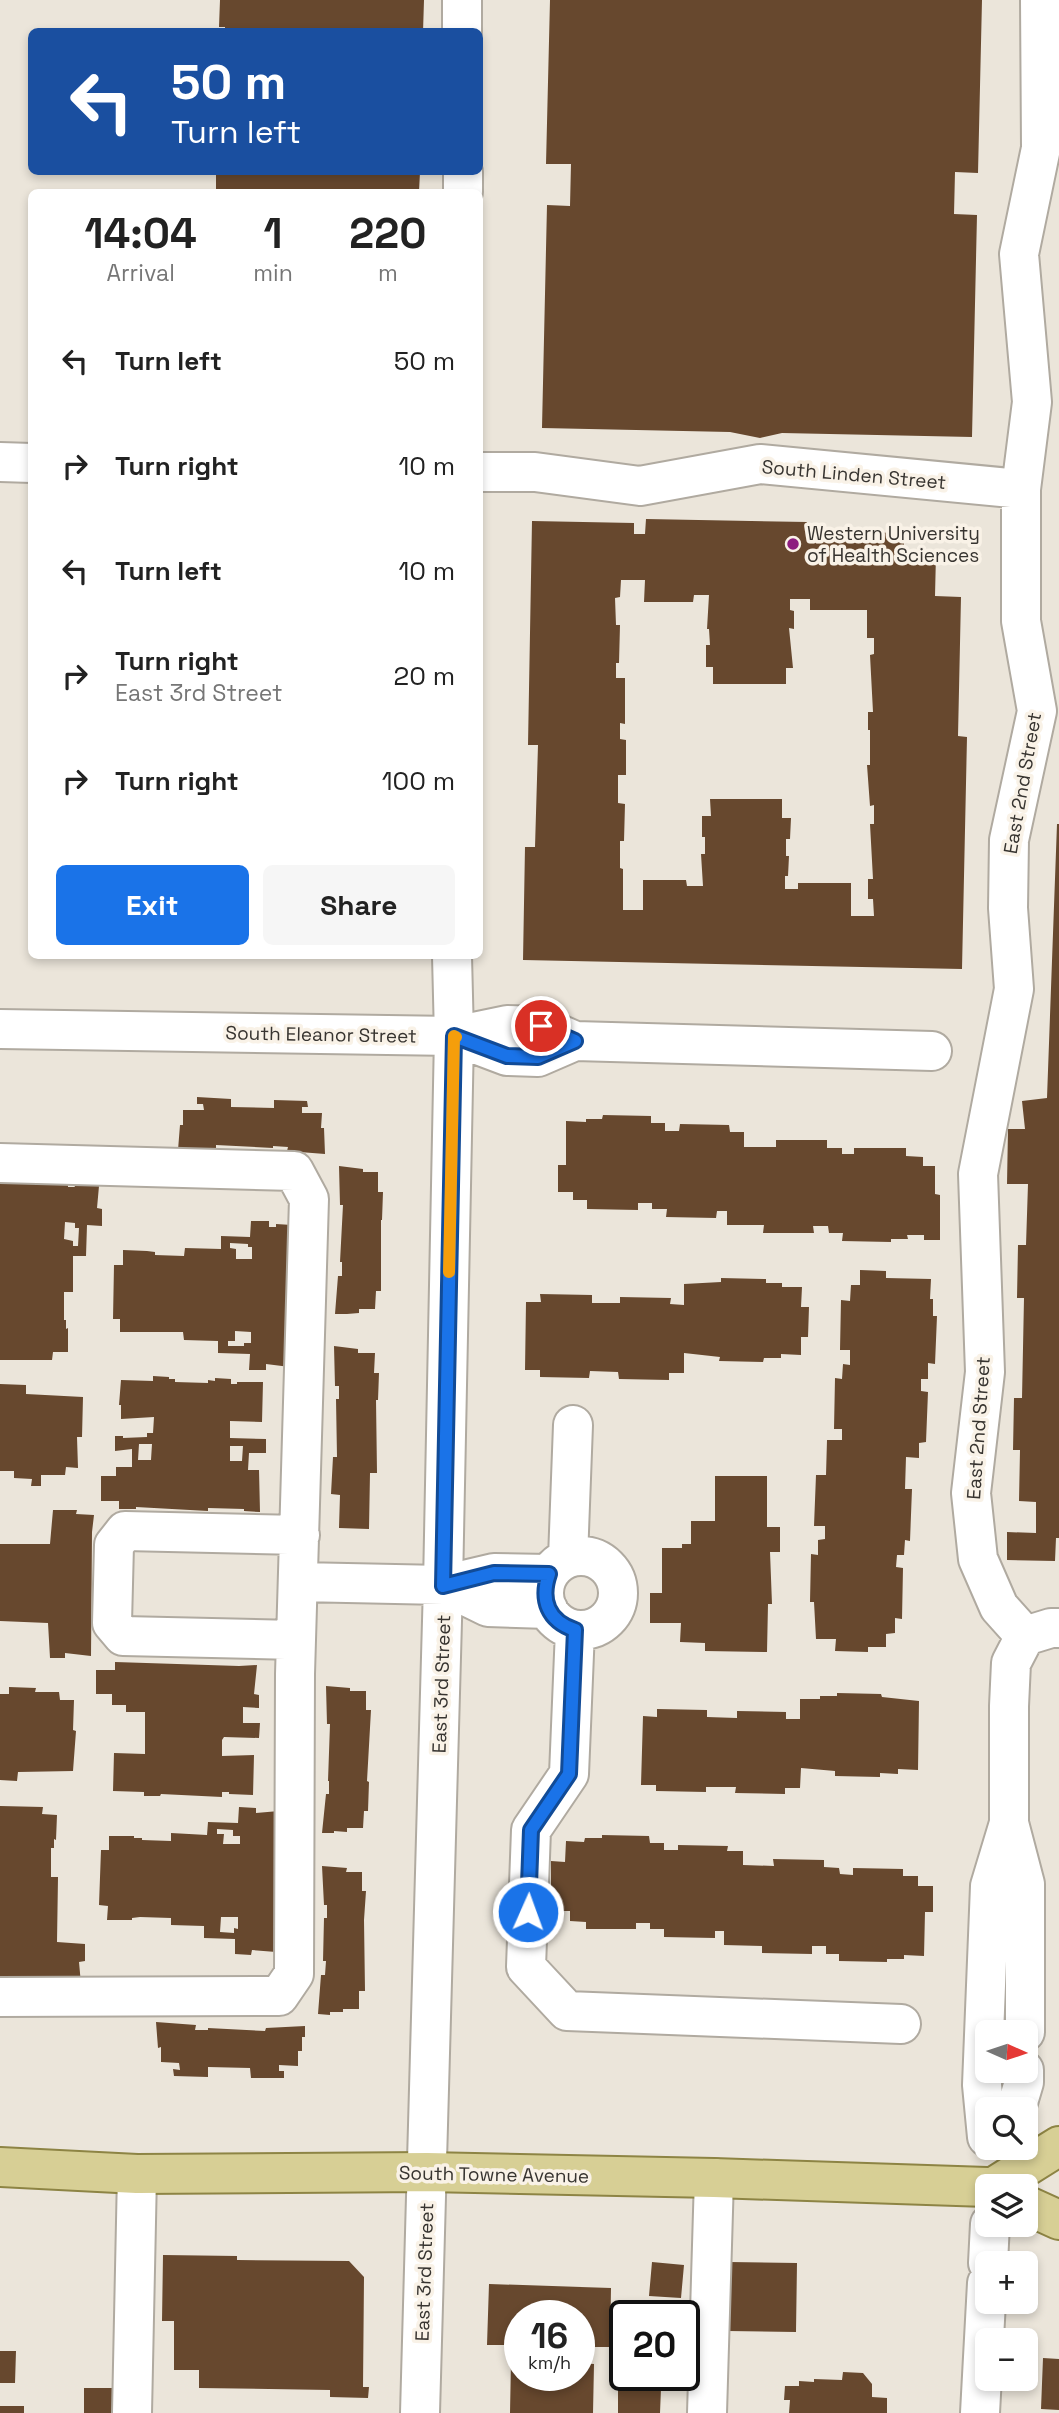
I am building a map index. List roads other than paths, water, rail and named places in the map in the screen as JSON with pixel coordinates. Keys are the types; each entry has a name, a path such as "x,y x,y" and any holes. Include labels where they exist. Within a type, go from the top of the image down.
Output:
{"main road":[{"path":"1012,2174 1059,2146"},
{"name":"South Towne Avenue","path":"0,2167 138,2174 427,2172 975,2186"},
{"path":"1038,2210 1059,2220"}],"street":[{"path":"462,0 462,28"},
{"name":"East 2nd Street","path":"1040,0 1041,148 1019,254 1032,402 1021,489 1021,621 1037,710 1009,840 1007,908 1014,989 978,1174 985,1372 971,1493 978,1559 999,1607 1042,1632"},
{"path":"0,462 28,463"},
{"name":"South Linden Street","path":"483,472 534,472 640,486 760,464 1021,489"},
{"name":"East 3rd Street","path":"420,2413 443,1586 454,1036 452,959"},
{"name":"South Eleanor Street","path":"0,1029 454,1036 507,1056 538,1057 575,1041 932,1051"},
{"path":"0,1163 294,1171 309,1199 296,1640 295,1974 279,1996 0,1997"},
{"path":"573,1425 560,1593 569,1774 531,1830 526,1967 567,2011 901,2024"},
{"path":"296,1640 124,1636 112,1623 114,1545 125,1531 300,1535"},
{"path":"299,1581 443,1586 488,1608 560,1593"},
{"path":"1024,2020 1025,1884 1009,1823 1009,1706 1011,1663 1042,1632"},
{"path":"983,2097 990,1886 1009,1823"},
{"path":"132,2413 138,2174"},
{"path":"707,2413 714,2178"},
{"path":"980,2413 985,2314"}],"place":[{"name":"Western University of Health Sciences","path":"793,544"}]}
